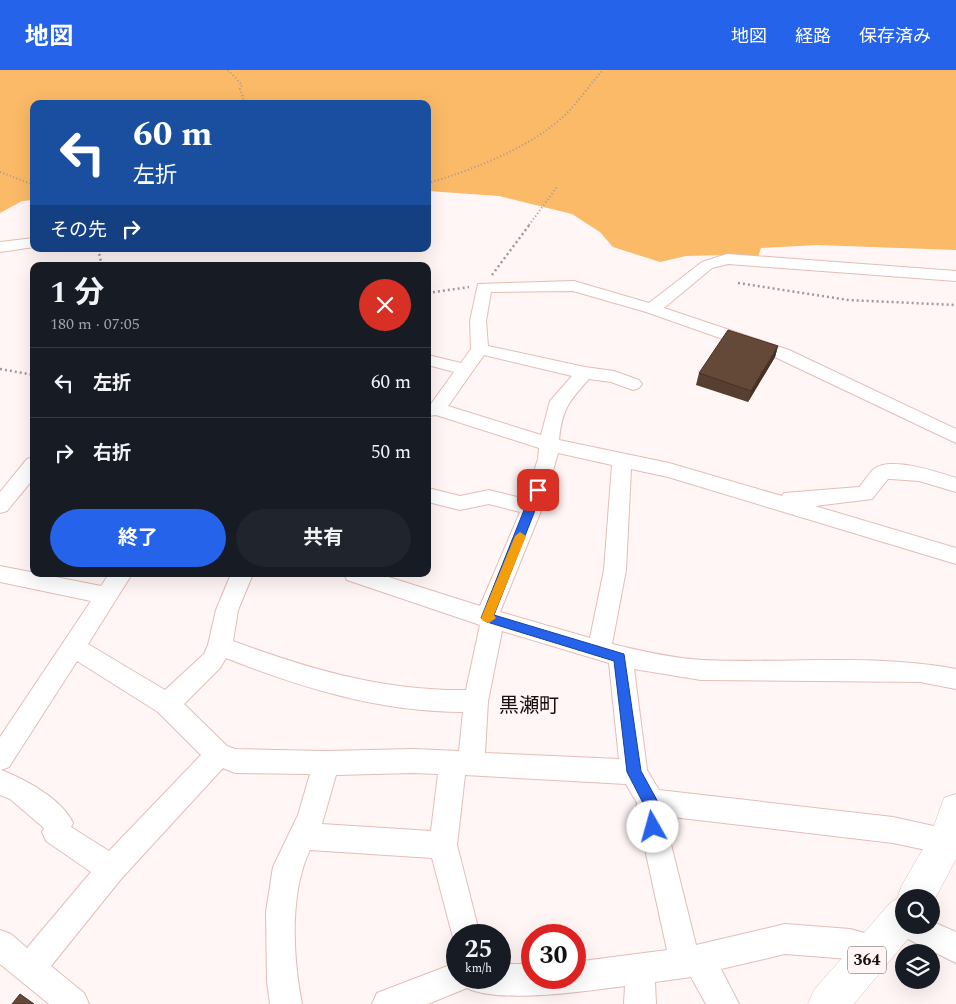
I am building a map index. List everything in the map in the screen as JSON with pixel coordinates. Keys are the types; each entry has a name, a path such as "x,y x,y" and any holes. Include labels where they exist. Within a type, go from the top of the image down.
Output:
{"highway":[{"name":"364","path":"922,889 953,832"},
{"name":"364","path":"828,1004 895,929"}],"street":[{"path":"0,247 30,243"},
{"path":"652,309 706,265 727,259 956,276"},
{"path":"956,437 784,354 652,309 574,286 484,286 478,322 480,350 466,370 432,409 551,445 669,470 956,556"},
{"path":"480,350 585,373 614,377 633,384"},
{"path":"431,361 466,370"},
{"path":"462,924 443,845 476,701 490,618 532,508 551,445 551,427 560,401 585,373"},
{"path":"622,460 609,654 634,772 651,802"},
{"path":"0,506 30,469"},
{"path":"781,503 786,497 823,500 865,494 882,473 889,472 920,475 956,485"},
{"path":"431,496 460,503 489,497 532,508"},
{"path":"0,574 107,596"},
{"path":"0,759 119,577"},
{"path":"167,704 212,661 220,646 227,610 241,577"},
{"path":"363,577 409,594 609,654 665,667 701,670 920,672 956,679"},
{"path":"220,646 258,662 358,689 451,702 476,701"},
{"path":"73,647 167,704 218,755 235,761 326,763 413,761 634,772"},
{"path":"30,968 111,869 218,755"},
{"path":"286,1004 282,982 281,912 288,866 311,818 326,763"},
{"path":"0,782 19,790 59,823 56,832 111,869"},
{"path":"651,802 893,830 953,832"},
{"path":"651,802 648,808 692,962 723,1004"},
{"path":"302,836 443,845"},
{"path":"922,934 943,940 956,948"},
{"path":"586,976 692,962 785,939 850,944 876,950"},
{"path":"0,945 73,1004"},
{"path":"640,969 640,1004"},
{"path":"388,1004 446,982"}],"path":[{"path":"228,70 242,85 240,89 244,100"},
{"path":"431,182 483,162 531,139 566,114 603,70"},
{"path":"0,172 30,183"},
{"path":"431,293 484,286 557,188"},
{"path":"738,283 848,300 956,305"},
{"path":"0,370 30,374"}],"shaded area":[{"path":"0,70 956,70 956,250 817,245 761,248 758,257 725,255 686,256 660,262 613,247 600,232 572,214 499,196 431,191 431,100 30,100 30,200 22,201 0,213"}],"building":[{"path":"728,330 778,346 751,391 699,373"},
{"path":"20,994 34,1004 12,1004"}],"slow traffic":[{"path":"489,618 487,618 520,536"}],"district":[{"name":"黒瀬町","path":"529,706"}],"route":[{"path":"538,490 487,618 620,658 634,772 651,802 648,808 653,827"}]}
